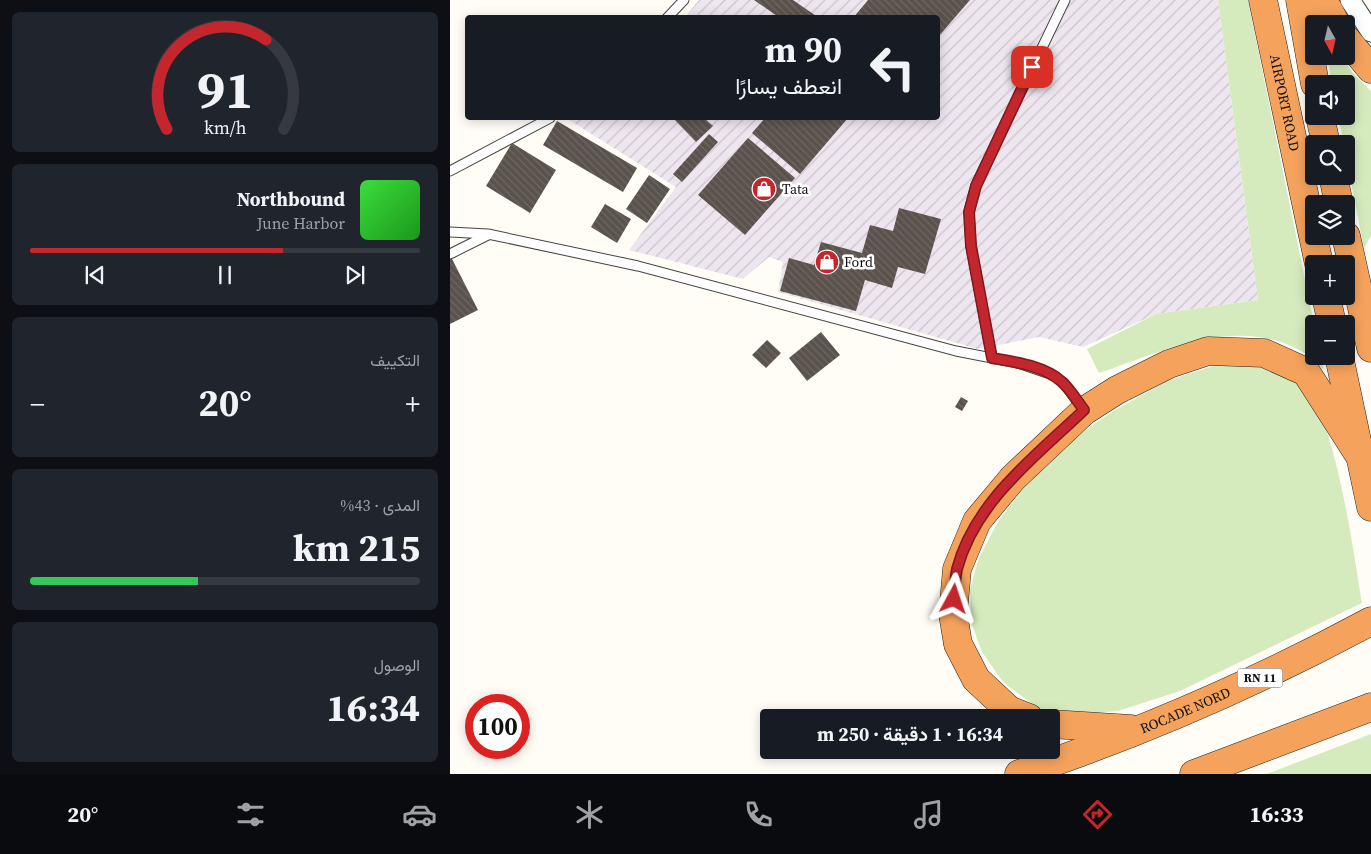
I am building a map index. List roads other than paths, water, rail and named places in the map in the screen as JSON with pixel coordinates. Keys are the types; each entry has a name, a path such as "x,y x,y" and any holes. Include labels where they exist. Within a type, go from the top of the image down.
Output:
{"highway":[{"name":"AIRPORT ROAD","path":"1263,0 1317,255"},
{"path":"1300,0 1313,75"},
{"path":"1322,0 1331,15"},
{"path":"1355,50 1371,69"},
{"path":"1348,245 1371,348"},
{"path":"1365,322 1365,275 1371,255"},
{"path":"1008,709 976,679 958,644 953,614 957,569 977,521 1012,478 1084,410 1117,390 1170,364 1208,351 1264,353 1306,372 1361,458"},
{"path":"1341,365 1371,508"},
{"name":"ROCADE NORD","path":"1019,774 1145,729 1254,681 1371,620"},
{"path":"1198,773 1371,707"},
{"path":"1060,724 1145,729"}],"street":[{"path":"1350,0 1371,32"}],"lane":[{"path":"670,15 684,0"},
{"path":"992,358 971,246 969,212 976,186 1065,0"},
{"path":"450,171 546,120"},
{"path":"450,232 488,234 638,266 956,351 1018,363 1053,375 1064,383 1084,410"},
{"path":"450,254 488,234"}],"place":[{"name":"Tata","path":"764,189"},
{"name":"Ford","path":"827,262"}]}
